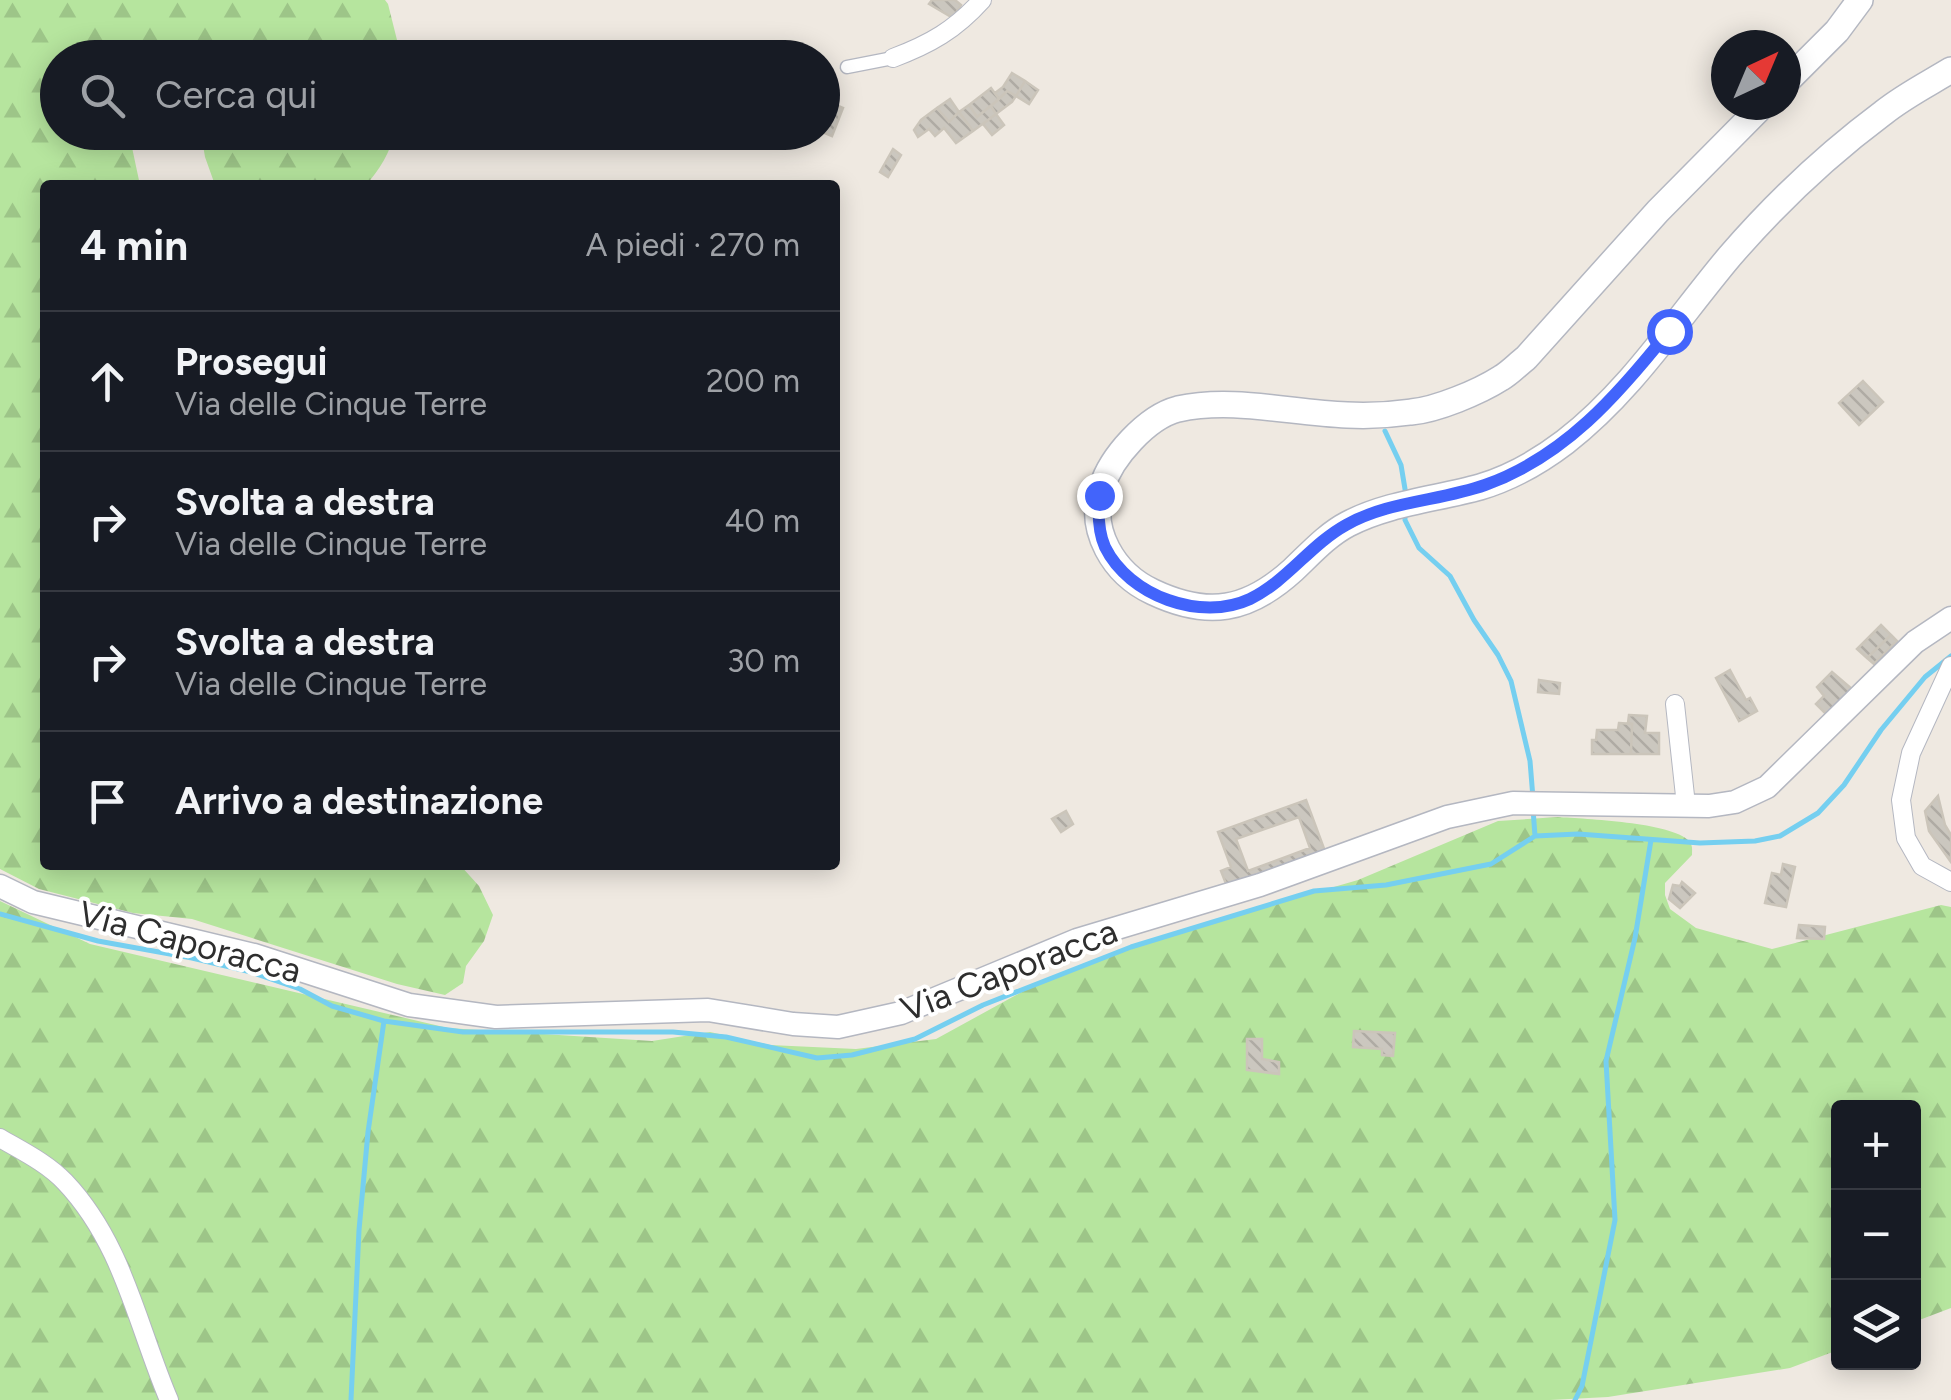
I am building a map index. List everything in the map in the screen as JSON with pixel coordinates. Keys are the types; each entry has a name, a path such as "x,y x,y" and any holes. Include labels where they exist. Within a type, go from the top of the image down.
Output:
{"main road":[{"path":"1801,67 1837,31 1860,0"},
{"path":"1748,120 1658,210 1538,344 1501,378 1442,405 1415,412 1344,415 1202,406 1173,410 1150,424 1111,465 1099,495 1104,544 1115,562 1130,578 1165,598 1214,609 1229,606 1266,590 1329,537 1366,515 1484,486 1530,465 1593,419 1777,206 1883,113 1951,70"}],"street":[{"path":"846,67 893,58 929,44 969,15 982,0"},
{"name":"Via Caporacca","path":"0,886 33,902 254,955 409,1006 496,1016 708,1010 838,1027 901,1013 1077,940 1260,885 1446,817 1513,802 1709,806 1734,802 1766,787 1916,642 1951,618"},
{"path":"1951,666 1910,753 1902,800 1906,838 1922,866 1951,882"},
{"path":"1675,704 1686,806"},
{"path":"0,1138 39,1160 64,1180 92,1215 120,1266 169,1400"}],"green space":[{"path":"0,0 385,0 397,40 40,40 40,150 133,150 139,180 40,180 40,870 465,870 479,886 493,915 484,941 466,966 463,983 445,995 397,984 192,919 133,913 39,889 0,869"},
{"path":"204,150 389,150 370,180 213,180"},
{"path":"1558,817 1627,823 1679,835 1690,843 1692,855 1665,883 1670,909 1696,928 1772,949 1941,905 1951,907 1951,1308 1921,1319 1921,1100 1831,1100 1831,1353 1790,1368 1608,1397 1550,1400 0,1400 0,901 90,944 448,1028 652,1041 710,1032 770,1045 856,1049 936,1039 1029,988 1151,940 1358,880 1498,821"}],"building":[{"path":"932,0 955,0 961,5 953,18 929,4"},
{"path":"1012,73 1025,81 1016,96 1007,91 999,99 995,93"},
{"path":"1025,81 1038,90 1029,104 1016,96"},
{"path":"991,88 999,99 977,117 969,105"},
{"path":"1007,91 1016,96 996,114 991,106"},
{"path":"950,99 959,112 949,122 937,108"},
{"path":"969,105 977,117 991,106 996,114 973,131 959,112"},
{"path":"937,108 949,122 959,112 973,131 956,143 944,128 935,136 929,129 918,137 914,130"},
{"path":"996,114 1004,125 992,135 983,124"},
{"path":"893,149 901,155 888,177 880,172"},
{"path":"1863,381 1883,402 1859,425 1839,403"},
{"path":"1881,625 1891,635 1867,658 1857,649"},
{"path":"1891,635 1897,641 1874,664 1867,658"},
{"path":"1730,670 1746,700 1750,698 1757,711 1739,721 1716,678"},
{"path":"1832,672 1852,689 1827,715 1816,704 1824,696 1817,687"},
{"path":"1539,680 1560,683 1559,694 1538,692"},
{"path":"1629,715 1647,716 1645,733 1659,733 1659,754 1631,754"},
{"path":"1619,723 1632,724 1631,754 1592,754 1597,730 1618,730"},
{"path":"1938,796 1951,835 1951,862 1929,831 1925,811"},
{"path":"1306,800 1326,854 1228,889 1221,871 1231,867 1218,832","holes":["1299,817 1310,848 1248,871 1236,839"]},
{"path":"1066,811 1073,824 1061,832 1052,819"},
{"path":"1783,864 1795,867 1786,907 1765,903 1772,873 1781,875"},
{"path":"1682,882 1695,893 1680,908 1669,899 1673,885 1680,886"},
{"path":"1799,925 1825,927 1824,939 1797,938"},
{"path":"1354,1031 1395,1033 1393,1056 1382,1055 1382,1049 1353,1047"},
{"path":"1247,1039 1262,1039 1262,1059 1279,1062 1279,1074 1247,1070"}],"waterway":[{"path":"1385,431 1401,465 1406,495"},
{"path":"1405,511 1405,520 1419,548 1450,576 1511,681 1530,761 1533,798"},
{"path":"0,914 98,941 251,972 300,989 332,1006 384,1021 463,1032 673,1032 726,1037 817,1058 852,1055 915,1039 983,1005 1131,947 1314,891 1386,885 1491,864 1535,836 1578,834 1700,843 1780,836 1818,813 1844,785 1881,730 1925,677 1951,656"},
{"path":"1533,809 1535,836"},
{"path":"1575,1400 1582,1386 1615,1220 1606,1061 1635,938 1651,840"},
{"path":"351,1400 359,1230 384,1021"}],"route":[{"path":"1099,495 1104,544 1130,578 1185,605 1214,609 1229,606 1266,590 1329,537 1366,515 1484,486 1530,465 1593,419 1669,331"}]}
